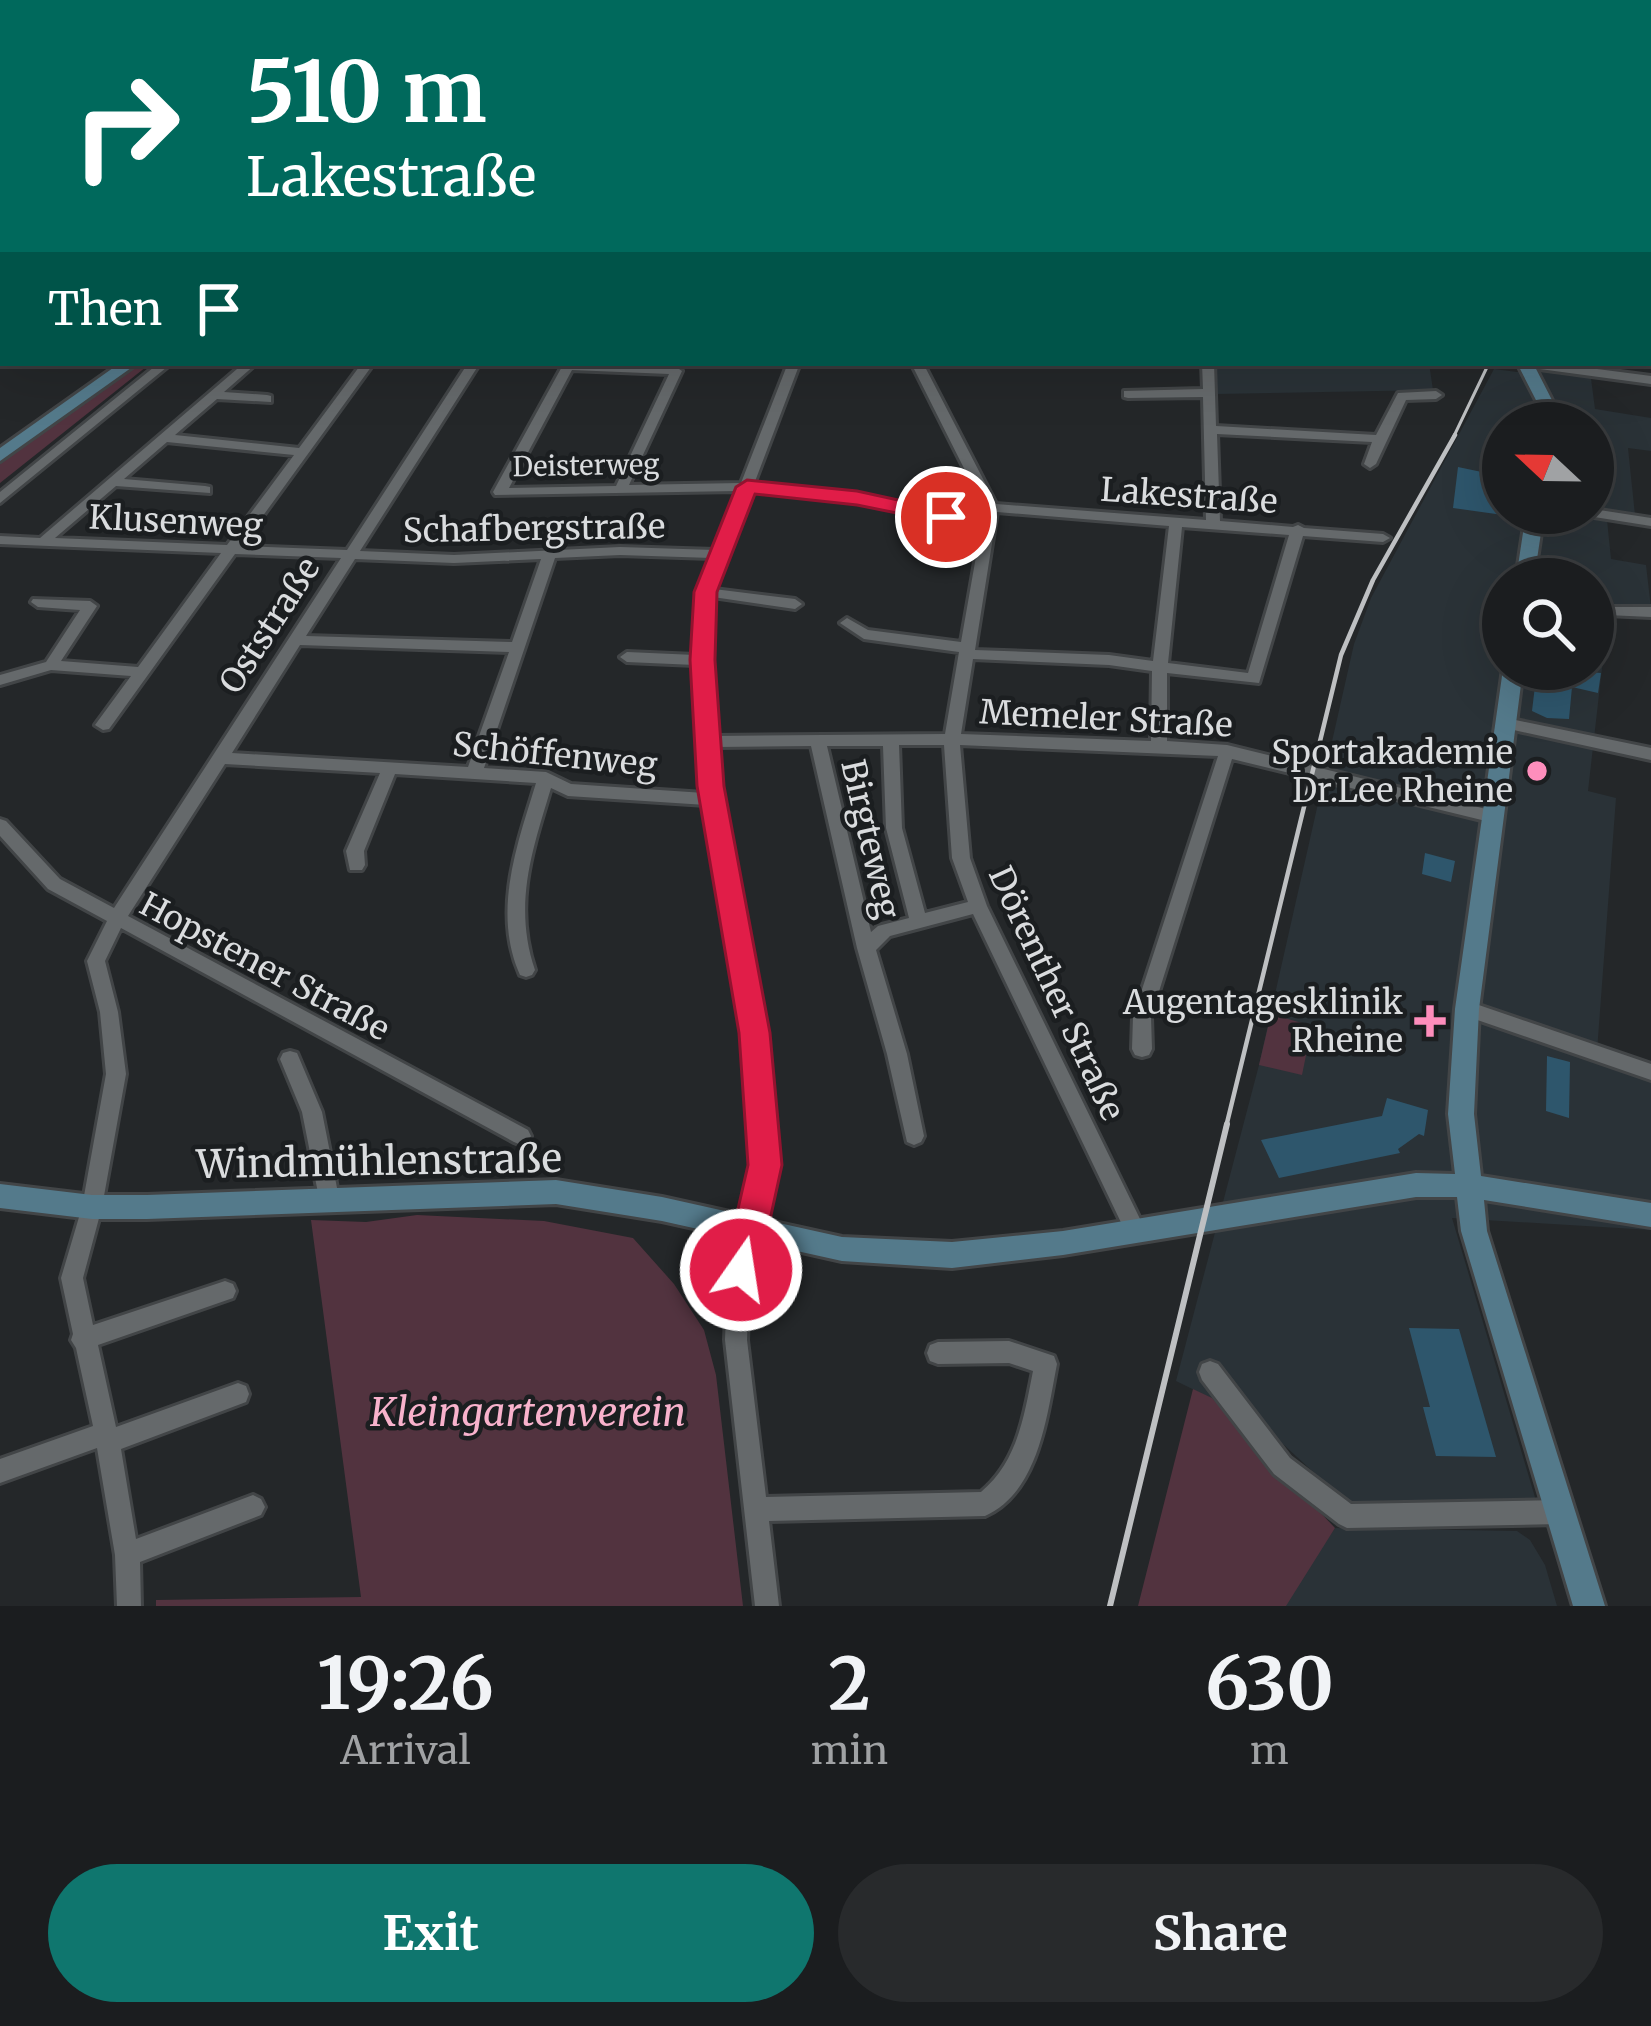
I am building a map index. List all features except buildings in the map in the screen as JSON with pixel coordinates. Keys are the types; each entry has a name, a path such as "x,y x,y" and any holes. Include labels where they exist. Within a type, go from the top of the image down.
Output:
{"main road":[{"path":"0,456 126,366"},
{"path":"1527,366 1545,402"},
{"path":"1510,690 1467,1009 1460,1106 1474,1232 1588,1606"},
{"name":"Windmühlenstraße","path":"0,1196 92,1207 556,1192 662,1209 842,1249 952,1256 1416,1185 1468,1186 1651,1215"}],"street":[{"path":"0,499 162,366"},
{"path":"44,541 247,366"},
{"path":"103,725 366,366"},
{"name":"Oststraße","path":"129,1606 127,1555 107,1438 72,1278 92,1207 116,1075 109,1012 96,961 116,920 472,366"},
{"name":"Deisterweg","path":"568,366 500,492 747,487"},
{"path":"600,366 676,371 620,489"},
{"path":"767,1606 736,1340 738,1286 765,1165 754,1033 713,800 702,660 706,592 793,366"},
{"path":"918,366 990,517"},
{"path":"1208,366 1213,524"},
{"path":"1558,366 1651,380"},
{"path":"1128,394 1209,393"},
{"path":"214,394 267,399"},
{"path":"1370,464 1402,396 1436,395"},
{"path":"1212,430 1380,439"},
{"path":"164,438 302,452"},
{"path":"113,482 205,490"},
{"name":"Lakestraße","path":"747,487 990,517 1176,521 1383,538"},
{"path":"1614,516 1651,522"},
{"name":"Dörenther Straße","path":"990,517 952,741 961,858 979,906 1135,1230"},
{"path":"1159,746 1160,667 1176,521"},
{"path":"848,623 864,634 966,651 1254,680 1298,529"},
{"name":"Klusenweg","path":"0,540 350,556"},
{"name":"Schafbergstraße","path":"350,556 454,560 620,551 719,554"},
{"path":"475,773 548,556"},
{"path":"706,592 795,604"},
{"path":"38,602 91,606 51,665"},
{"path":"1614,612 1651,613"},
{"path":"296,640 517,647"},
{"path":"627,657 702,660"},
{"path":"0,680 51,665 141,673"},
{"path":"1506,723 1651,754"},
{"name":"Memeler Straße","path":"707,742 952,741 1227,751 1494,817"},
{"name":"Birgteweg","path":"818,743 914,1136"},
{"path":"891,743 894,828 918,920"},
{"path":"1142,1049 1142,1017 1227,751"},
{"name":"Schöffenweg","path":"220,758 546,778 568,790 713,800"},
{"path":"356,865 355,851 390,768"},
{"path":"526,970 516,948 518,872 546,778"},
{"name":"Hopstener Straße","path":"0,824 54,884 521,1136"},
{"path":"866,948 884,931 979,906"},
{"path":"1467,1009 1651,1072"},
{"path":"290,1059 312,1112 329,1198"},
{"path":"82,1340 225,1291"},
{"path":"755,1509 985,1504 1004,1491 1029,1439 1046,1364 994,1351 938,1353"},
{"path":"1210,1372 1282,1466 1347,1516 1560,1512"},
{"path":"0,1471 238,1394"},
{"path":"127,1555 253,1507"}],"shaded area":[{"path":"1216,366 1429,366 1433,390 1217,394"},
{"path":"1528,366 1589,366 1594,402 1482,402 1482,534 1608,534 1611,558 1482,558 1482,690 1600,690 1588,791 1616,798 1597,1051 1651,1069 1651,1230 1452,1218 1537,1504 1350,1506 1258,1421 1176,1381 1259,1065 1354,644 1371,598 1494,369 1517,372"},
{"path":"1614,412 1651,418 1651,451 1628,448 1635,515 1614,519"},
{"path":"1614,560 1646,565 1651,608 1614,607"},
{"path":"1335,1528 1517,1531 1530,1540 1545,1565 1557,1606 1282,1606"}],"green space":[{"path":"136,366 147,366 0,483 0,463"},
{"path":"1271,1014 1312,1026 1302,1075 1259,1065"},
{"name":"Kleingartenverein","path":"417,1215 544,1221 633,1238 674,1284 704,1330 716,1375 743,1606 156,1606 156,1600 361,1597 311,1220 366,1222"},
{"path":"1193,1389 1212,1398 1335,1528 1286,1606 1138,1606"}],"railway":[{"path":"1453,438 1488,366"},
{"path":"1226,1127 1341,655 1373,580 1455,435"},
{"path":"1110,1606 1227,1124"}],"place":[{"name":"Sportakademie Dr.Lee Rheine","path":"1537,771"},
{"name":"Augentagesklinik Rheine","path":"1430,1021"}],"route":[{"path":"741,1270 765,1165 754,1033 711,786 702,660 706,592 747,487 857,498 946,517"}]}
